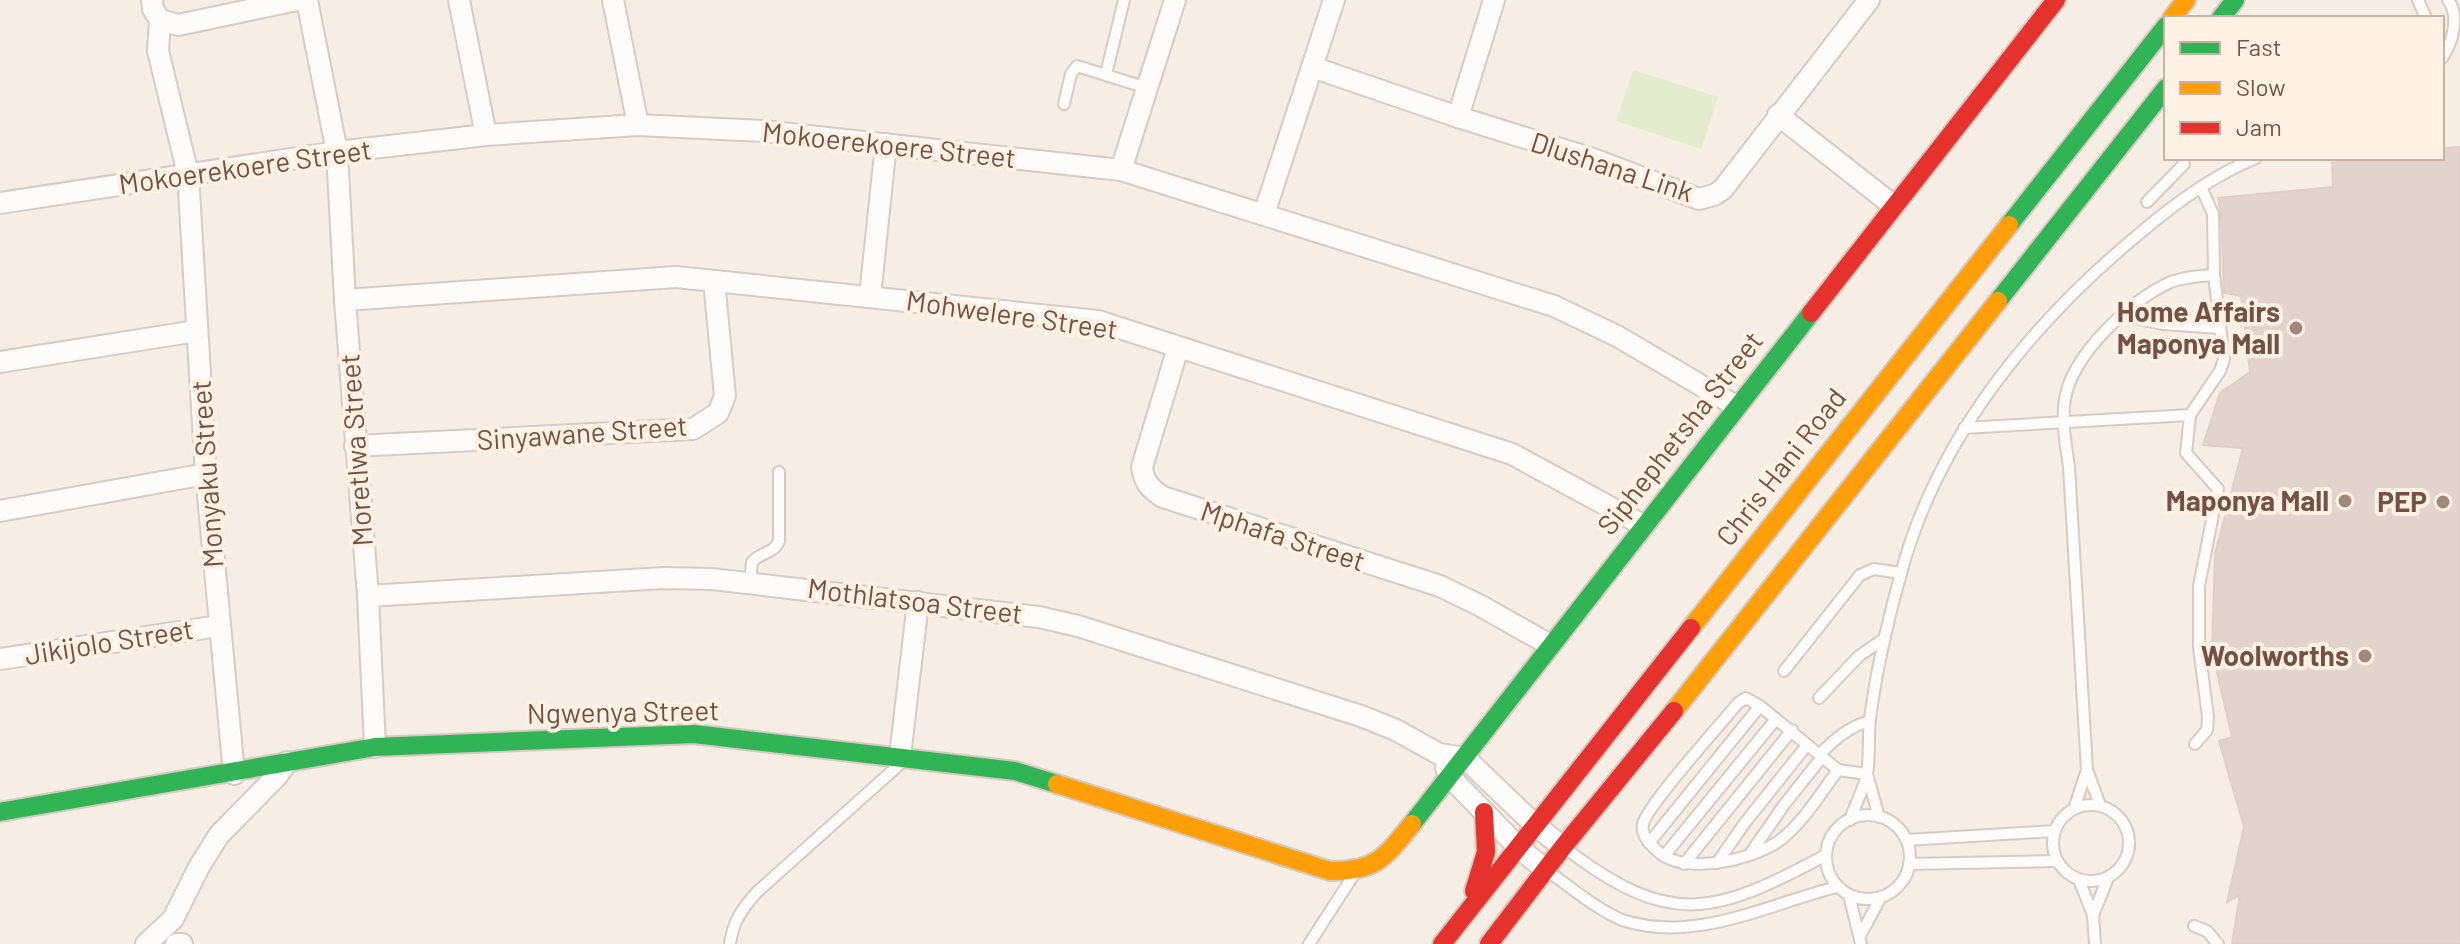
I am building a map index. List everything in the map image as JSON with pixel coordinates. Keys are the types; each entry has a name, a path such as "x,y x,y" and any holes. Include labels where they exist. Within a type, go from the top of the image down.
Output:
{"street":[{"path":"152,0 153,9 160,20 178,25 297,0"},
{"name":"Moretlwa Street","path":"307,0 337,152 355,446 368,596 375,747"},
{"path":"459,0 486,135"},
{"path":"613,0 638,125"},
{"path":"1121,170 1175,0"},
{"path":"1264,214 1334,0"},
{"path":"1458,117 1494,0"},
{"name":"Dlushana Link","path":"1312,67 1593,159 1699,199 1723,189 1869,0"},
{"name":"Siphephetsha Street","path":"1356,871 1384,856 1450,777 1643,525 2056,0"},
{"path":"2174,16 2186,0"},
{"path":"2223,16 2235,0"},
{"name":"Monyaku Street","path":"160,20 158,51 188,174 206,474 234,774"},
{"name":"Chris Hani Road","path":"1442,944 2164,29"},
{"path":"1489,944 2164,91"},
{"path":"1778,115 1894,206"},
{"name":"Mokoerekoere Street","path":"0,203 337,152 486,135 638,125 763,131 1121,170 1566,311 1617,336 1736,406"},
{"path":"870,296 886,144"},
{"name":"Mohwelere Street","path":"345,300 676,277 1098,321 1512,454 1643,525"},
{"name":"Sinyawane Street","path":"355,446 693,429 718,413 725,396 714,281"},
{"path":"0,362 196,331"},
{"name":"Mphafa Street","path":"1178,348 1142,467 1146,484 1154,492 1227,519 1440,586 1550,645"},
{"path":"0,511 206,474"},
{"name":"Mothlatsoa Street","path":"368,596 664,578 750,582 1021,614 1078,626 1361,716 1396,730 1439,754 1465,758"},
{"path":"904,756 918,602"},
{"name":"Jikijolo Street","path":"0,659 219,626"},
{"name":"Ngwenya Street","path":"0,812 234,774 375,747 694,734 1015,771 1330,871 1356,871"},
{"path":"1439,754 1450,777 1519,848 1547,871"},
{"path":"1465,758 1536,826 1563,847"},
{"path":"146,944 173,919 219,835 287,762"},
{"path":"1464,915 1487,857 1488,828 1484,812"},
{"path":"176,944 182,944"}],"lane":[{"path":"1106,74 1124,0"},
{"path":"2444,55 2458,22 2450,2"},
{"path":"1064,104 1074,68 1081,66 1147,88"},
{"path":"1850,820 1867,774 1870,721 1901,573 1917,526 1964,428 2017,356 2097,271 2162,215 2201,187 2249,160"},
{"path":"2147,202 2184,164"},
{"path":"2195,744 2207,730 2199,648 2199,586 2218,489 2186,453 2190,415 2220,371 2224,359 2214,275 2213,214 2201,187"},
{"path":"2100,805 2087,770 2069,467 2063,424 2065,397 2074,370 2094,343 2123,316 2169,283 2188,277 2214,275"},
{"path":"2123,316 2163,324 2219,328"},
{"path":"1964,428 2190,415"},
{"path":"750,582 752,562 759,555 773,550 779,541 779,472"},
{"path":"1784,671 1860,575 1874,569 1901,573"},
{"path":"1819,698 1859,656 1885,638"},
{"path":"1838,770 1790,831 1769,847 1750,854 1717,863 1684,864 1664,856 1649,843 1643,829 1643,823 1655,803 1738,703 1746,698 1792,730 1838,770 1867,774"},
{"path":"1649,843 1760,706"},
{"path":"1664,856 1776,719"},
{"path":"1750,854 1821,756 1841,734 1870,721"},
{"path":"1684,864 1792,730"},
{"path":"1717,863 1807,745"},
{"path":"730,944 732,927 757,892 904,756"},
{"path":"2074,809 2087,770"},
{"path":"1867,774 1879,817"},
{"path":"2093,915 2108,878 2128,855 2129,834 2118,815 2100,805 2074,809 2066,814 2055,831 2053,841 2057,861 2062,869 2079,880 2088,882 2108,878"},
{"path":"1869,815 1879,817 1891,822 1906,840 1909,864 1900,884 1881,897 1870,899 1849,895 1837,887 1827,867 1826,855 1833,834 1850,820 1869,815"},
{"path":"1906,840 2055,831"},
{"path":"1563,847 1625,890 1687,906 1721,902 1751,892 1826,855"},
{"path":"1909,864 2057,861"},
{"path":"1309,944 1356,871"},
{"path":"1547,871 1621,920 1646,927 1679,930 1725,924 1837,887"},
{"path":"2079,880 2093,915 2095,944"},
{"path":"1849,895 1861,940"},
{"path":"1861,940 1881,897"},
{"path":"2194,926 2207,931 2218,944"}],"green space":[{"path":"1633,70 1718,97 1701,149 1616,121"}],"building":[{"name":"Maponya Mall","path":"2460,147 2460,944 2232,944 2240,895 2227,902 2244,827 2219,741 2232,737 2212,651 2215,554 2243,448 2203,445 2220,393 2250,372 2241,296 2224,293 2218,198 2333,187 2332,160 2444,160 2444,148"}],"traffic: fast":[{"path":"2223,16 2235,0"},
{"path":"2009,225 2164,29"},
{"path":"1998,301 2164,91"},
{"path":"1412,824 1811,313"},
{"path":"0,812 375,747 694,734 1015,771 1057,784"}],"traffic: slow":[{"path":"2174,16 2186,0"},
{"path":"1691,628 2009,225"},
{"path":"1674,711 1998,301"},
{"path":"1057,784 1330,871 1359,868 1378,860 1412,824"}],"traffic: jam":[{"path":"1811,313 2056,0"},
{"path":"1442,944 1691,628"},
{"path":"1489,944 1674,711"},
{"path":"1474,891 1486,852 1484,812"}],"place":[{"name":"Home Affairs Maponya Mall","path":"2296,328"},
{"name":"Maponya Mall","path":"2345,501"},
{"name":"PEP","path":"2443,502"},
{"name":"Woolworths","path":"2365,656"}]}
